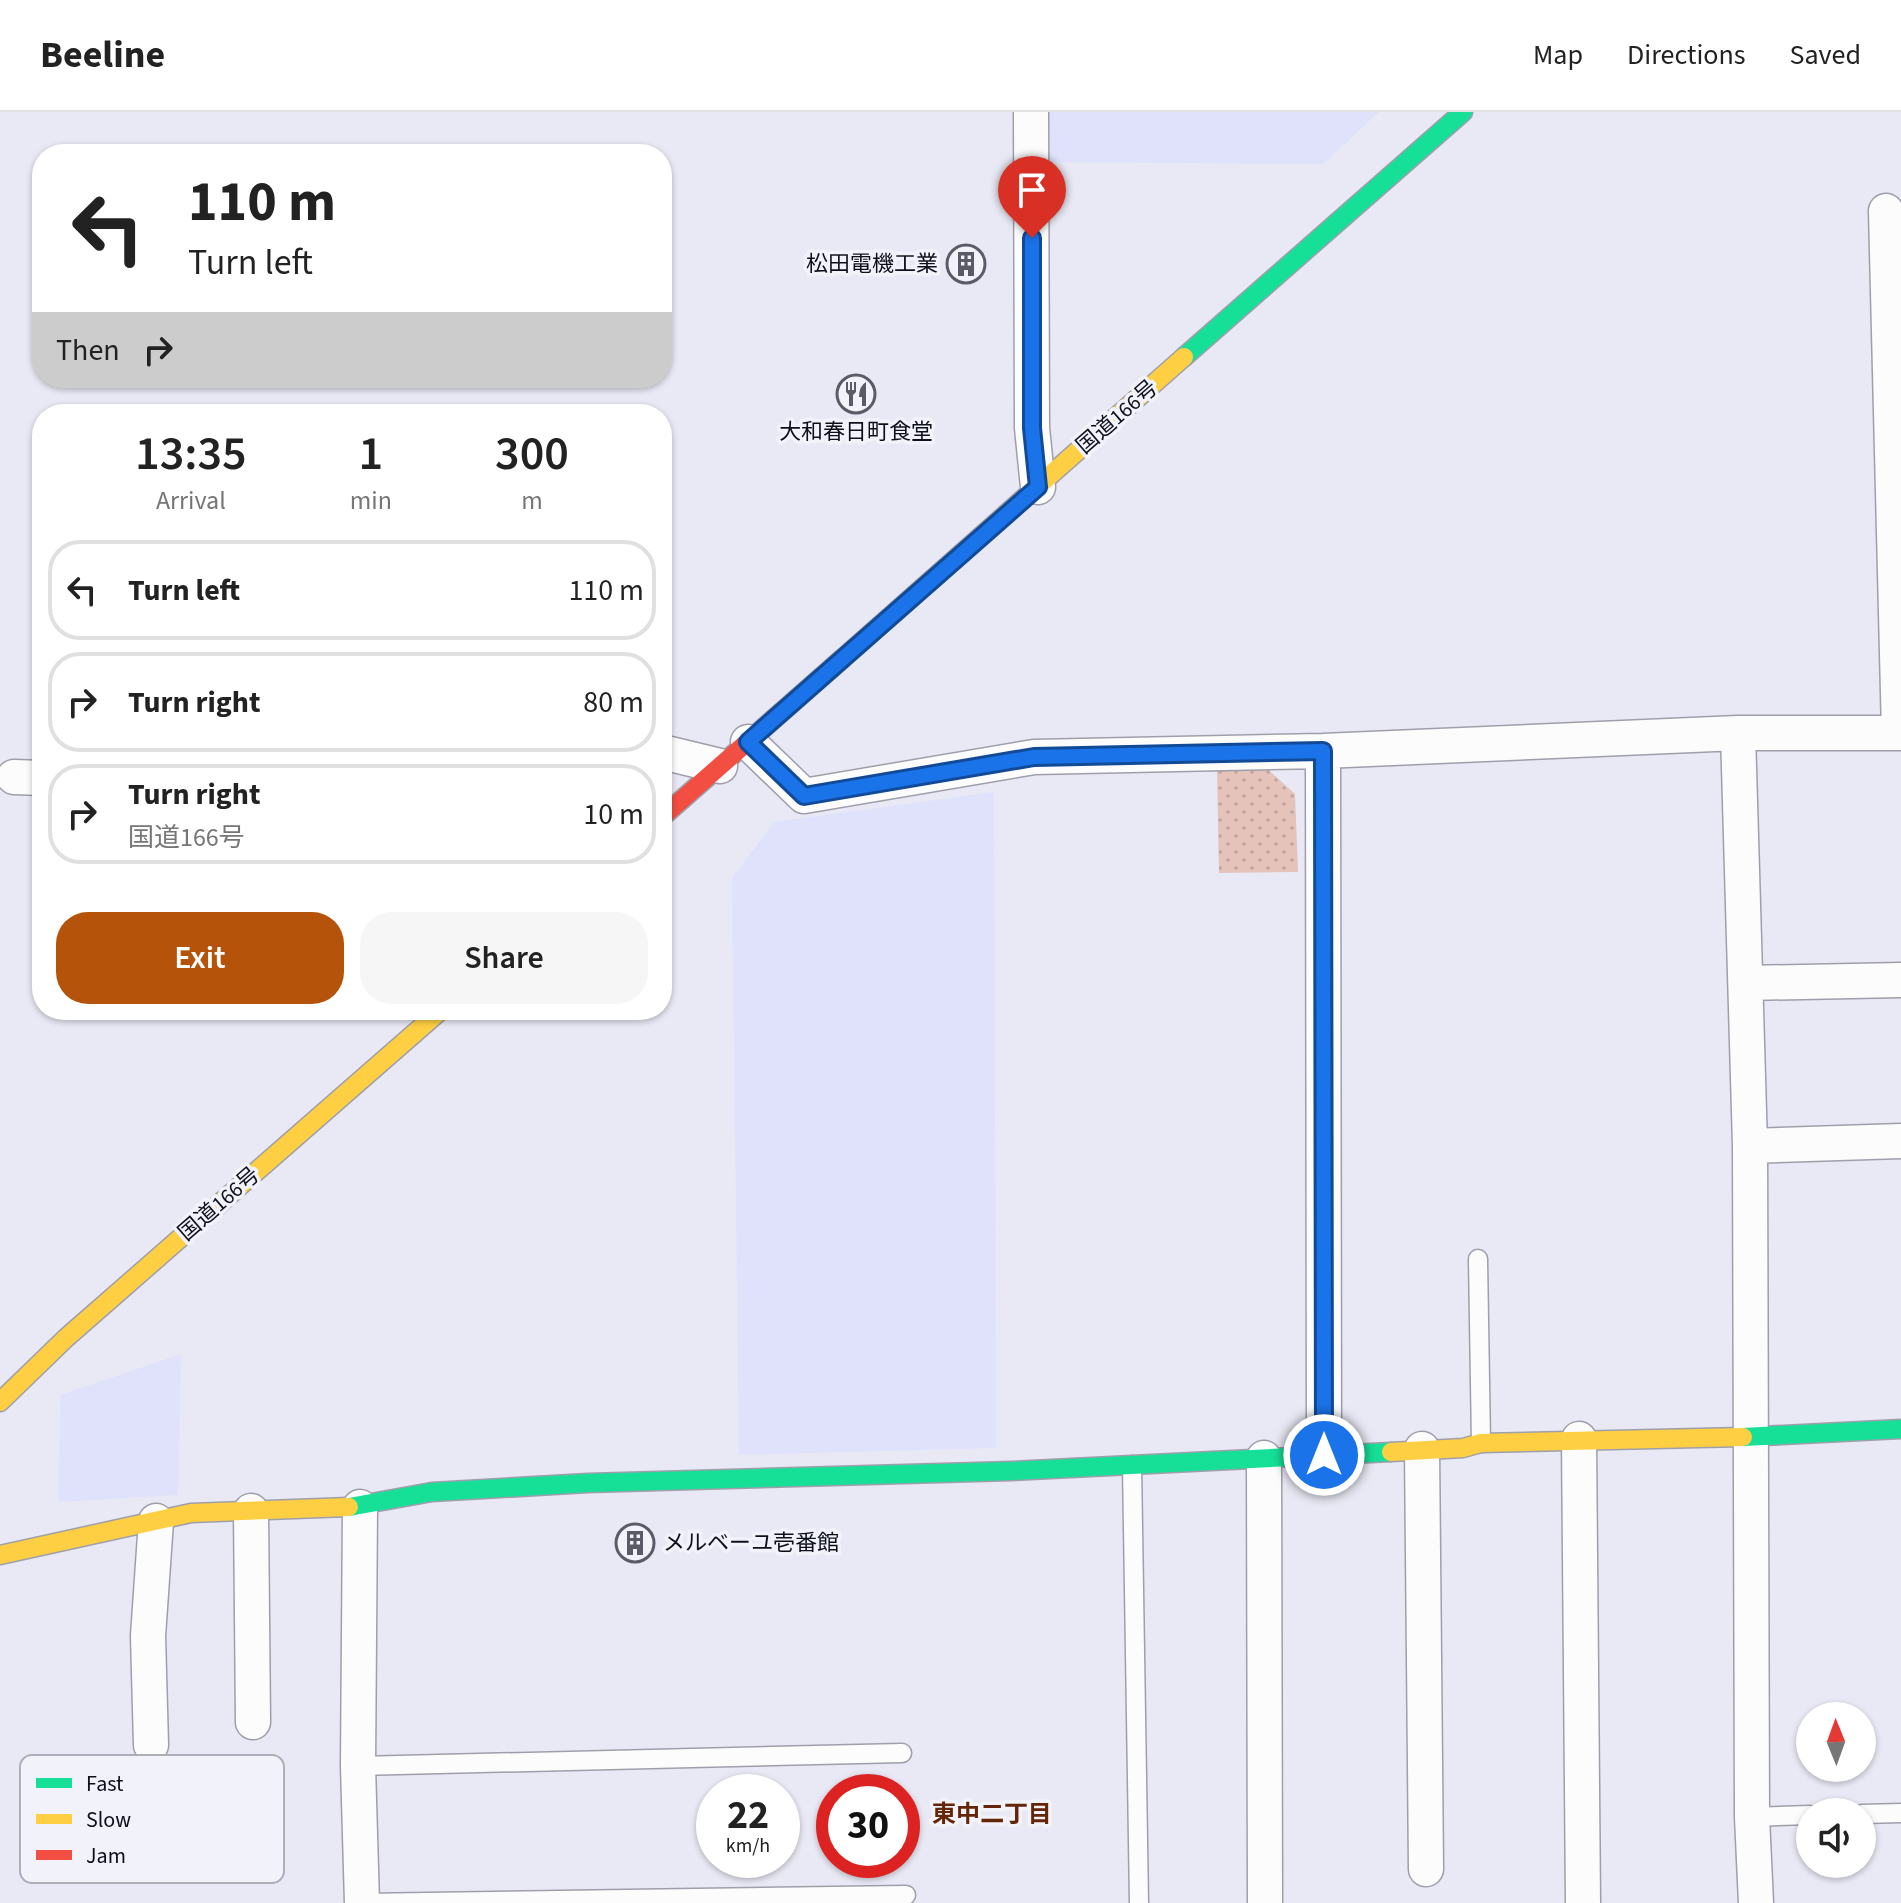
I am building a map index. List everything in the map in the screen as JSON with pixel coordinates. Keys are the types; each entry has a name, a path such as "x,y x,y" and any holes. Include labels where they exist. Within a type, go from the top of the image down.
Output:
{"main road":[{"name":"国道166号","path":"672,808 1463,112"},
{"name":"国道166号","path":"0,1402 77,1328 430,1020"},
{"path":"0,1555 191,1513 360,1507 432,1492 588,1483 996,1472 1463,1448 1481,1443 1901,1429"}],"street":[{"path":"1031,112 1032,428 1038,487"},
{"path":"748,742 804,796 1034,757 1323,751 1738,733 1900,733 1886,211"},
{"path":"1738,733 1750,1146 1752,1817 1756,1903"},
{"path":"1323,751 1324,1455"},
{"path":"672,754 720,766"},
{"path":"1746,983 1901,980"},
{"path":"1750,1146 1901,1141"},
{"path":"1579,1439 1583,1903"},
{"path":"1422,1449 1426,1869"},
{"path":"1264,1458 1265,1903"},
{"path":"360,1507 358,1766 362,1903"},
{"path":"251,1511 253,1722"},
{"path":"151,1745 148,1636 156,1521"}],"lane":[{"path":"1478,1259 1481,1443"},
{"path":"1132,1465 1139,1903"},
{"path":"358,1766 902,1753"},
{"path":"1876,1814 1901,1813"},
{"path":"1752,1817 1796,1815"},
{"path":"362,1903 906,1895"}],"shaded area":[{"path":"1041,112 1379,112 1323,164 1042,162"},
{"path":"1262,764 1295,794 1298,872 1219,873 1217,768"},
{"path":"994,792 996,1448 739,1455 732,878 774,822"},
{"path":"181,1354 178,1495 58,1502 61,1395"}],"traffic: fast":[{"path":"1184,357 1463,112"},
{"path":"1743,1437 1901,1429"},
{"path":"349,1507 432,1492 588,1483 1012,1471 1391,1452"}],"traffic: slow":[{"path":"842,659 1184,357"},
{"path":"0,1402 66,1338 430,1020"},
{"path":"1391,1452 1463,1448 1481,1443 1743,1437"},
{"path":"0,1555 191,1513 349,1507"}],"traffic: jam":[{"path":"672,808 842,659"}],"place":[{"name":"松田電機工業","path":"966,264"},
{"name":"大和春日町食堂","path":"856,394"},
{"name":"メルベーユ壱番館","path":"635,1543"}],"district":[{"name":"東中二丁目","path":"992,1814"}],"route":[{"path":"1032,238 1032,428 1038,487 748,742 804,796 1034,757 1323,751 1324,1455"}]}
